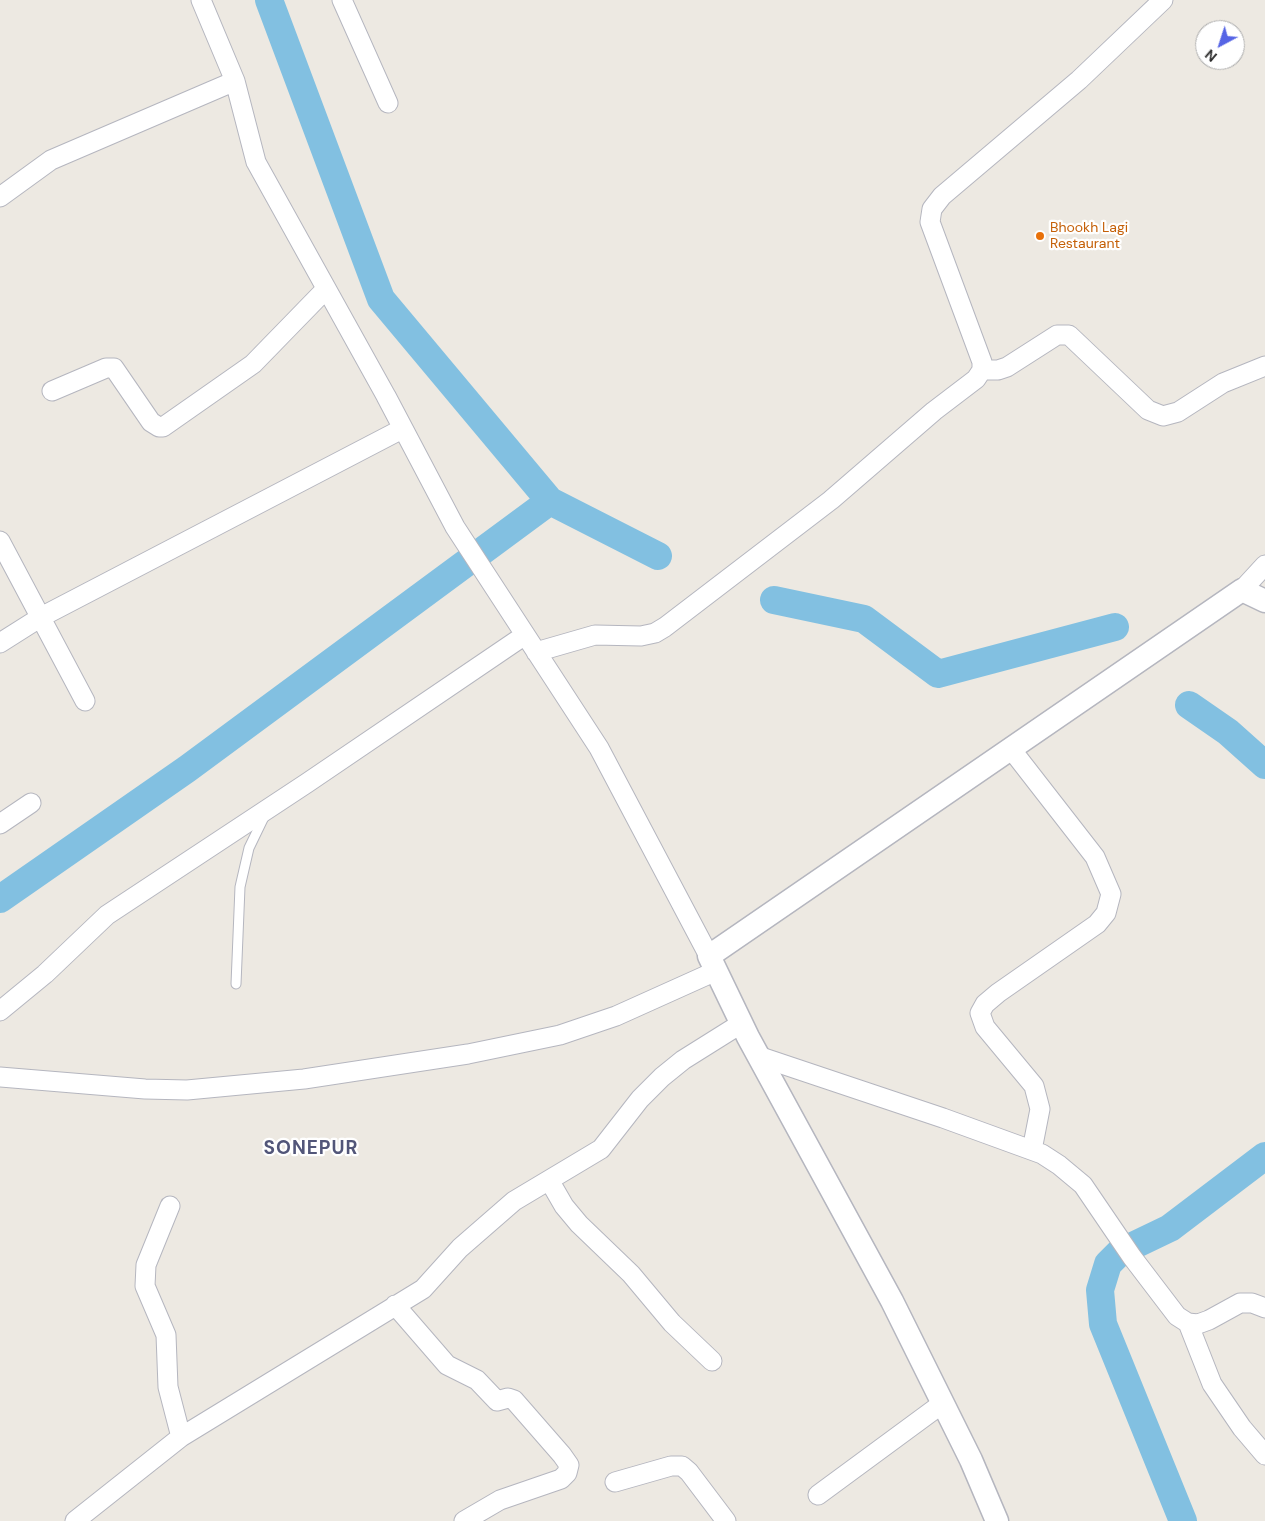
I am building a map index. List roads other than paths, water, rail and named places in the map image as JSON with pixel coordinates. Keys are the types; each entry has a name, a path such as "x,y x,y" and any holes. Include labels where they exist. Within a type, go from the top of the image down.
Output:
{"street":[{"path":"201,0 236,81 256,162 455,527 599,748 713,964 758,1056 892,1301 943,1403 997,1521"},
{"path":"342,0 388,104"},
{"path":"536,652 595,635 641,636 665,627 831,500 934,411 976,379 982,370 982,362 930,222 932,209 942,196 1079,80 1163,0"},
{"path":"0,197 51,160 236,81"},
{"path":"52,391 106,368 114,368 151,422 159,427 164,427 253,364 326,289"},
{"path":"982,370 998,370 1007,367 1057,335 1064,333 1075,338 1148,410 1163,416 1178,412 1223,383 1265,366"},
{"path":"0,643 41,616 402,429"},
{"path":"0,541 85,701"},
{"path":"0,1077 98,1086 187,1090 314,1077 468,1054 560,1035 616,1016 713,964 1011,749 1242,590 1265,565"},
{"path":"1242,590 1265,601"},
{"path":"0,1010 44,974 107,915 525,635"},
{"path":"1011,749 1095,857 1110,894 1106,913 1097,924 998,993 985,1004 980,1013 986,1027 1034,1086 1040,1109 1032,1150"},
{"path":"0,824 31,803"},
{"path":"75,1521 181,1437 423,1289 460,1248 514,1201 601,1149 640,1099 662,1077 683,1060 742,1023"},
{"path":"758,1056 1042,1154 1072,1174 1083,1185 1132,1257 1176,1316 1188,1323 1204,1322 1240,1303 1252,1303 1265,1308"},
{"path":"549,1180 564,1206 579,1224 631,1274 672,1323 712,1361"},
{"path":"170,1206 146,1265 145,1286 166,1335 168,1387 181,1437"},
{"path":"395,1305 447,1365 477,1380 498,1401 508,1398 514,1400 562,1454 569,1465 568,1473 561,1479 494,1502 464,1521"},
{"path":"1188,1323 1212,1384 1238,1422 1265,1455"},
{"path":"818,1495 943,1403"},
{"path":"615,1482 671,1466 682,1466 690,1472 726,1521"}],"lane":[{"path":"236,984 236,944 243,868 253,838 271,806"}],"waterway":[{"path":"269,0 381,299 550,501 658,556"},
{"path":"0,899 187,769 550,501"},
{"path":"774,600 864,619 938,674 1115,627"},
{"path":"1189,705 1228,732 1265,765"},
{"path":"1183,1521 1103,1324 1100,1290 1108,1264 1120,1252 1170,1228 1265,1156"}],"place":[{"name":"Bhookh Lagi Restaurant","path":"1040,236"}],"district":[{"name":"SONEPUR","path":"311,1149"}]}
